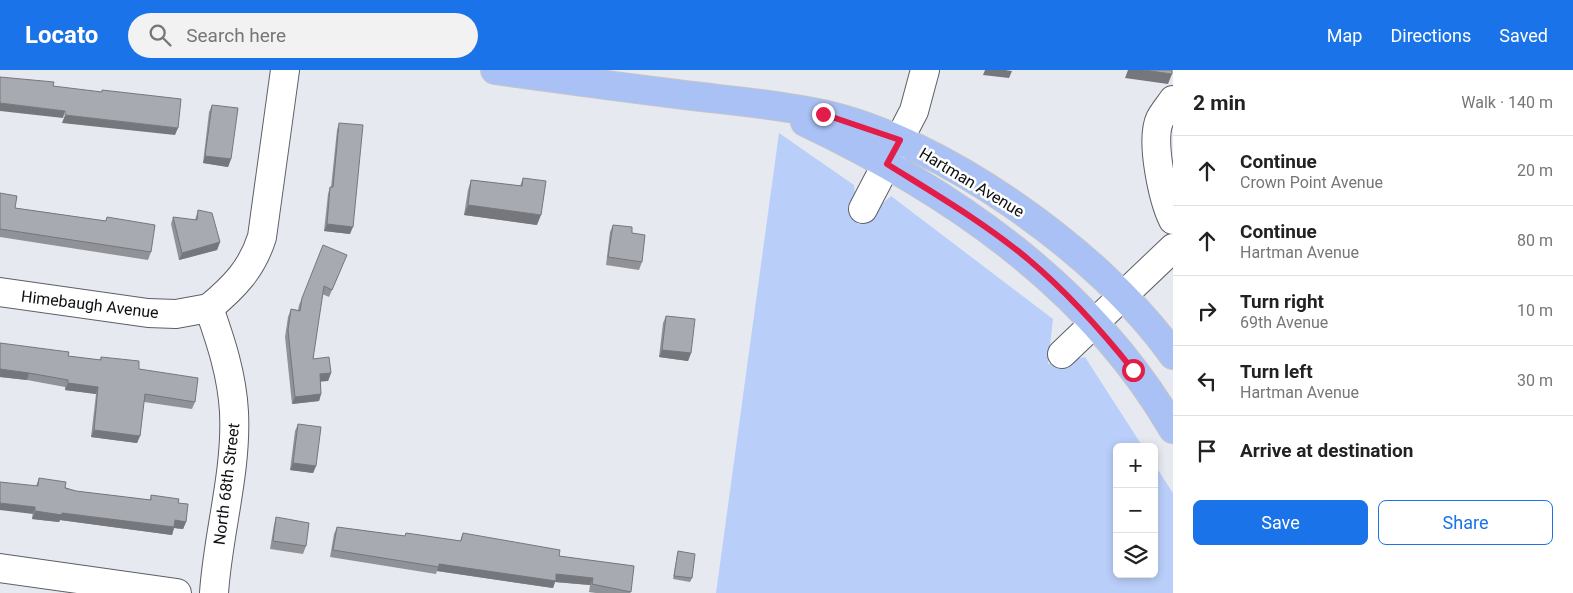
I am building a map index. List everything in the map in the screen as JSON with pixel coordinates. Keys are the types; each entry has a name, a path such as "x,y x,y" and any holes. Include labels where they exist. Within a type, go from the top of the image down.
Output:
{"main road":[{"name":"Hartman Avenue","path":"495,70 615,78 823,114 900,140 949,165 1016,206 1123,294 1173,355"},
{"name":"Hartman Avenue","path":"770,106 887,164 968,215 1027,258 1094,322 1133,370 1173,429"}],"street":[{"path":"209,308 240,282 256,257 262,237 285,70"},
{"path":"863,209 900,140 918,99 925,70"},
{"path":"1173,100 1159,120 1157,147 1162,180 1173,220"},
{"path":"1062,354 1173,248"},
{"name":"Himebaugh Avenue","path":"0,292 148,313 176,314 209,308"},
{"name":"North 68th Street","path":"209,308 226,358 234,413 233,450 214,593"},
{"path":"0,568 177,593"}],"shaded area":[{"path":"779,133 854,185 858,225 891,196 1053,319 1048,364 1085,357 1140,443 1113,443 1113,578 1158,578 1158,470 1173,493 1173,593 716,593"}],"building":[{"path":"1144,70 1172,70 1172,74"},
{"path":"0,77 54,82 53,86 102,92 102,90 181,99 178,128 65,115 65,111 0,103"},
{"path":"212,105 238,108 231,159 205,156"},
{"path":"339,123 363,125 353,227 327,224 330,187 333,187"},
{"path":"523,178 546,181 541,215 468,205 471,180 522,186"},
{"path":"0,193 17,196 15,208 106,221 107,217 155,225 151,252 0,229"},
{"path":"198,210 212,213 220,242 182,253 173,217 197,220"},
{"path":"613,225 632,227 632,233 645,235 642,262 608,257"},
{"path":"323,245 347,255 332,290 324,286 313,359 329,357 331,373 320,374 321,394 295,397 288,330 291,309 300,311 302,298"},
{"path":"666,316 695,319 691,353 662,350"},
{"path":"0,343 69,352 68,356 101,360 101,357 139,361 139,369 198,378 195,402 145,394 140,436 94,430 98,387 0,369"},
{"path":"298,424 321,427 316,466 293,463"},
{"path":"39,478 66,482 65,488 76,491 151,500 151,495 179,499 178,503 188,504 186,522 175,520 174,527 62,513 62,515 35,511 35,507 0,503 0,482 38,486"},
{"path":"276,517 309,523 306,546 273,541"},
{"path":"337,527 405,536 406,533 461,541 463,533 560,550 559,556 634,566 631,592 592,584 593,578 556,574 556,581 439,564 439,567 333,550"},
{"path":"678,551 695,554 692,578 674,576"}],"route":[{"path":"823,114 900,140 887,164 968,215 1027,258 1094,322 1133,370"}]}
